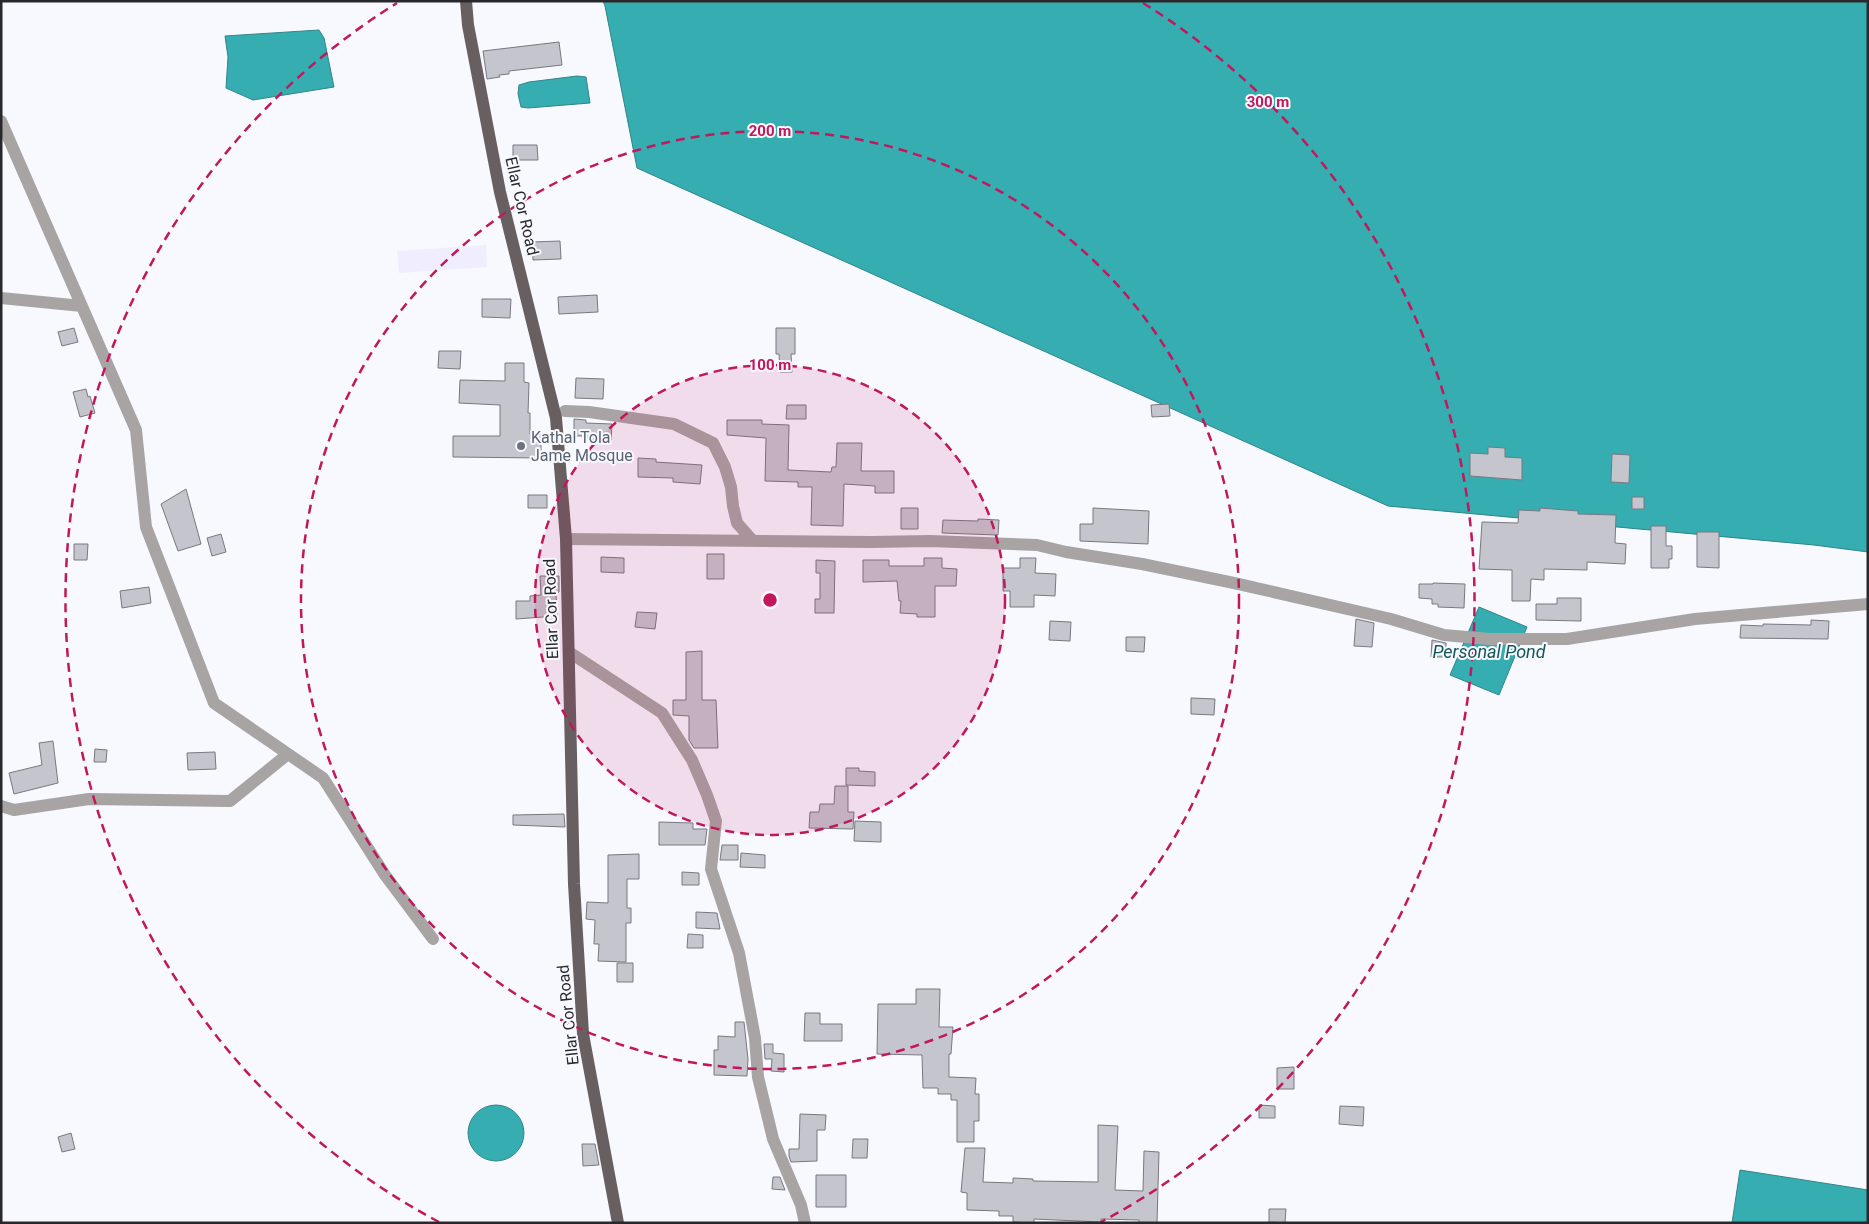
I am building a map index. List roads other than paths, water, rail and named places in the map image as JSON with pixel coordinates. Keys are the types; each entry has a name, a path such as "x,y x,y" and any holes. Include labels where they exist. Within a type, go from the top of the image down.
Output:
{"main road":[{"name":"Ellar Cor Road","path":"466,1 468,25 500,192 556,418 566,540 574,884 583,1034 618,1223"}],"street":[{"path":"1,121 136,430 146,527 214,702 322,778 386,874 433,938"},
{"path":"1,298 82,306"},
{"path":"565,411 589,412 674,424 713,443 725,467 737,523 753,541"},
{"path":"566,540 930,541 1037,545 1234,583 1391,619 1444,635 1489,639 1567,639 1695,619 1868,604"},
{"path":"569,652 662,714 692,760 707,795 716,821 711,868 739,953 755,1038 758,1077 773,1139 801,1205 805,1223"},
{"path":"1,806 14,810 89,799 230,801 288,754"}],"water":[{"path":"603,1 1868,1 1868,552 1814,545 1388,506 637,168"},
{"path":"319,30 324,38 334,87 253,100 226,88 228,57 225,36"},
{"path":"577,76 586,77 590,103 521,107 518,94 519,85"},
{"name":"Personal Pond","path":"1479,607 1527,627 1499,695 1450,675"},
{"path":"490,1105 502,1105 516,1113 524,1127 522,1144 516,1153 502,1161 490,1161 480,1156 473,1149 468,1139 468,1127 473,1117 480,1110"},
{"path":"1740,1170 1868,1190 1868,1223 1732,1223"}],"place":[{"name":"Kathal Tola Jame Mosque","path":"521,446"}]}
